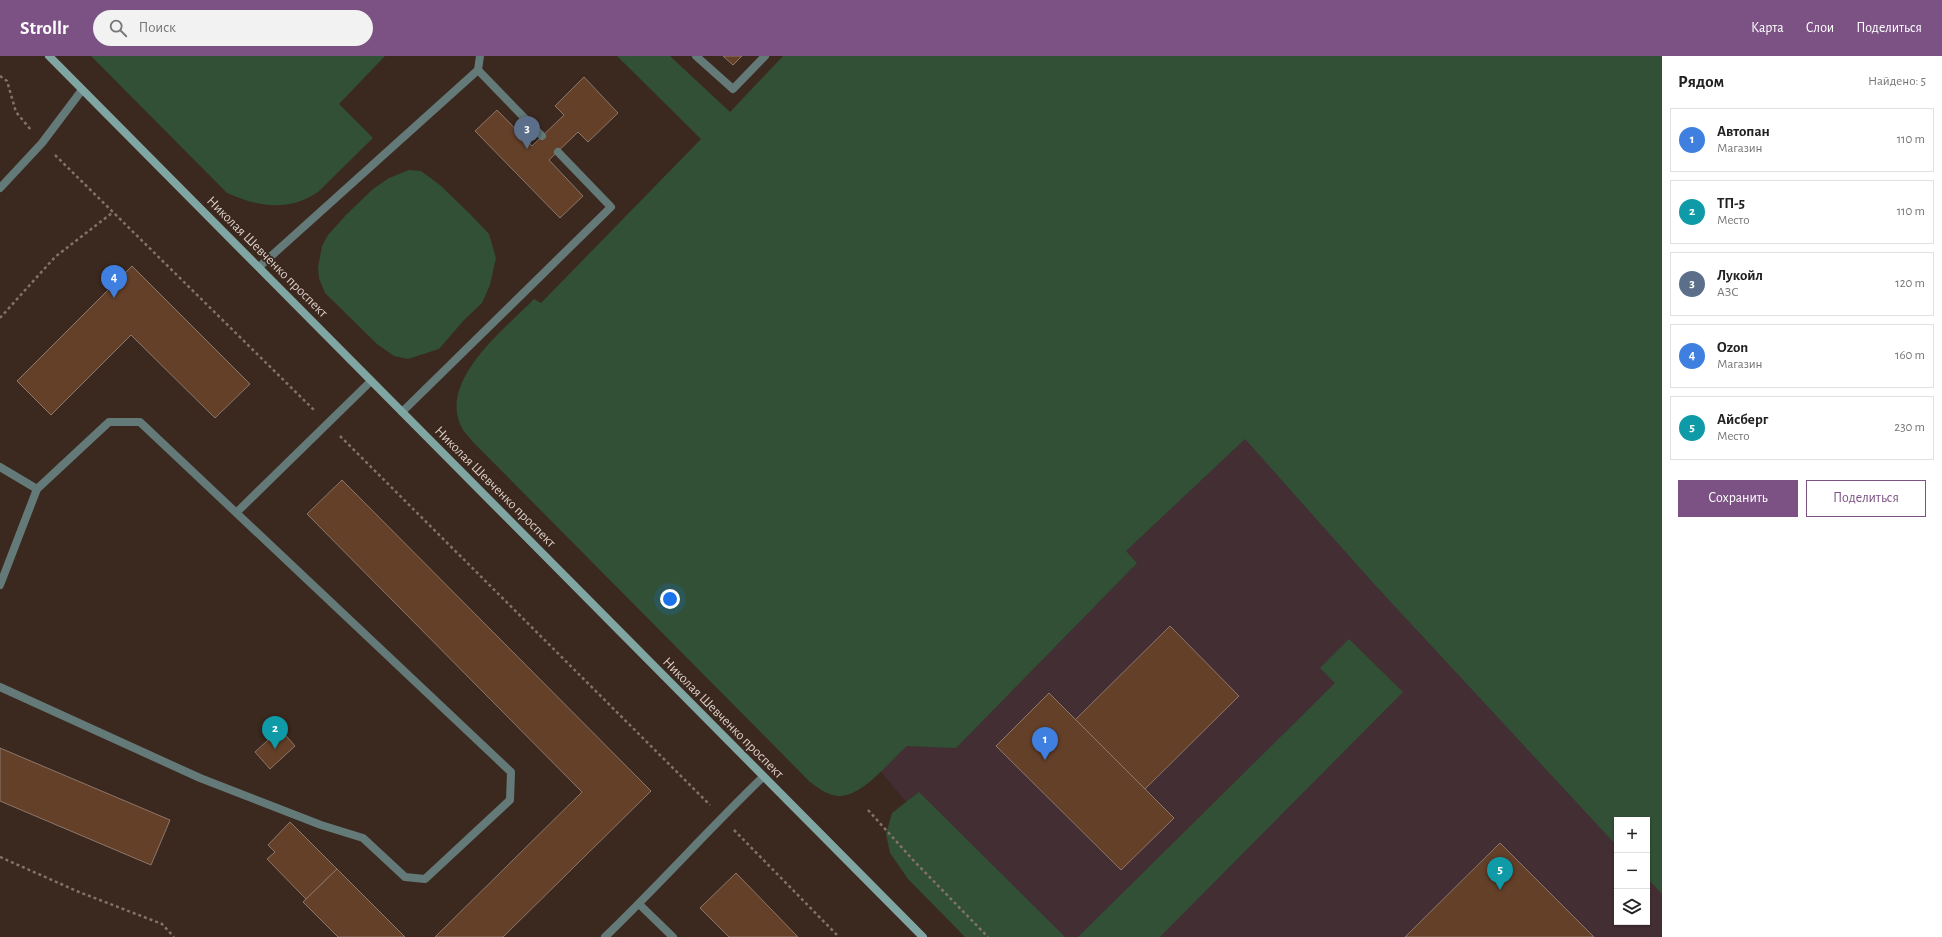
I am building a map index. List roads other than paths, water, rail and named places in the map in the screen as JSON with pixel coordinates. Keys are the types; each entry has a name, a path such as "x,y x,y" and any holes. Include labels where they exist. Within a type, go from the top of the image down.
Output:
{"main road":[{"name":"Николая Шевченко проспект","path":"49,56 923,937"}],"street":[{"path":"259,267 478,70 480,56"},
{"path":"696,56 733,88 765,56"},
{"path":"478,70 542,136"},
{"path":"0,188 42,143 82,90"},
{"path":"402,412 611,208 558,152"},
{"path":"238,512 371,381"},
{"path":"0,585 38,489 109,422 140,422 238,512 511,772 510,800 426,879 405,877 363,838 321,825 200,778 0,687"},
{"path":"0,467 38,489"},
{"path":"604,937 639,904 721,817 763,777"},
{"path":"639,904 672,937"}],"place":[{"name":"Лукойл","path":"527,149"},
{"name":"Ozon","path":"114,298"},
{"name":"ТП-5","path":"275,749"},
{"name":"Автопан","path":"1045,760"},
{"name":"Айсберг","path":"1500,890"}]}
